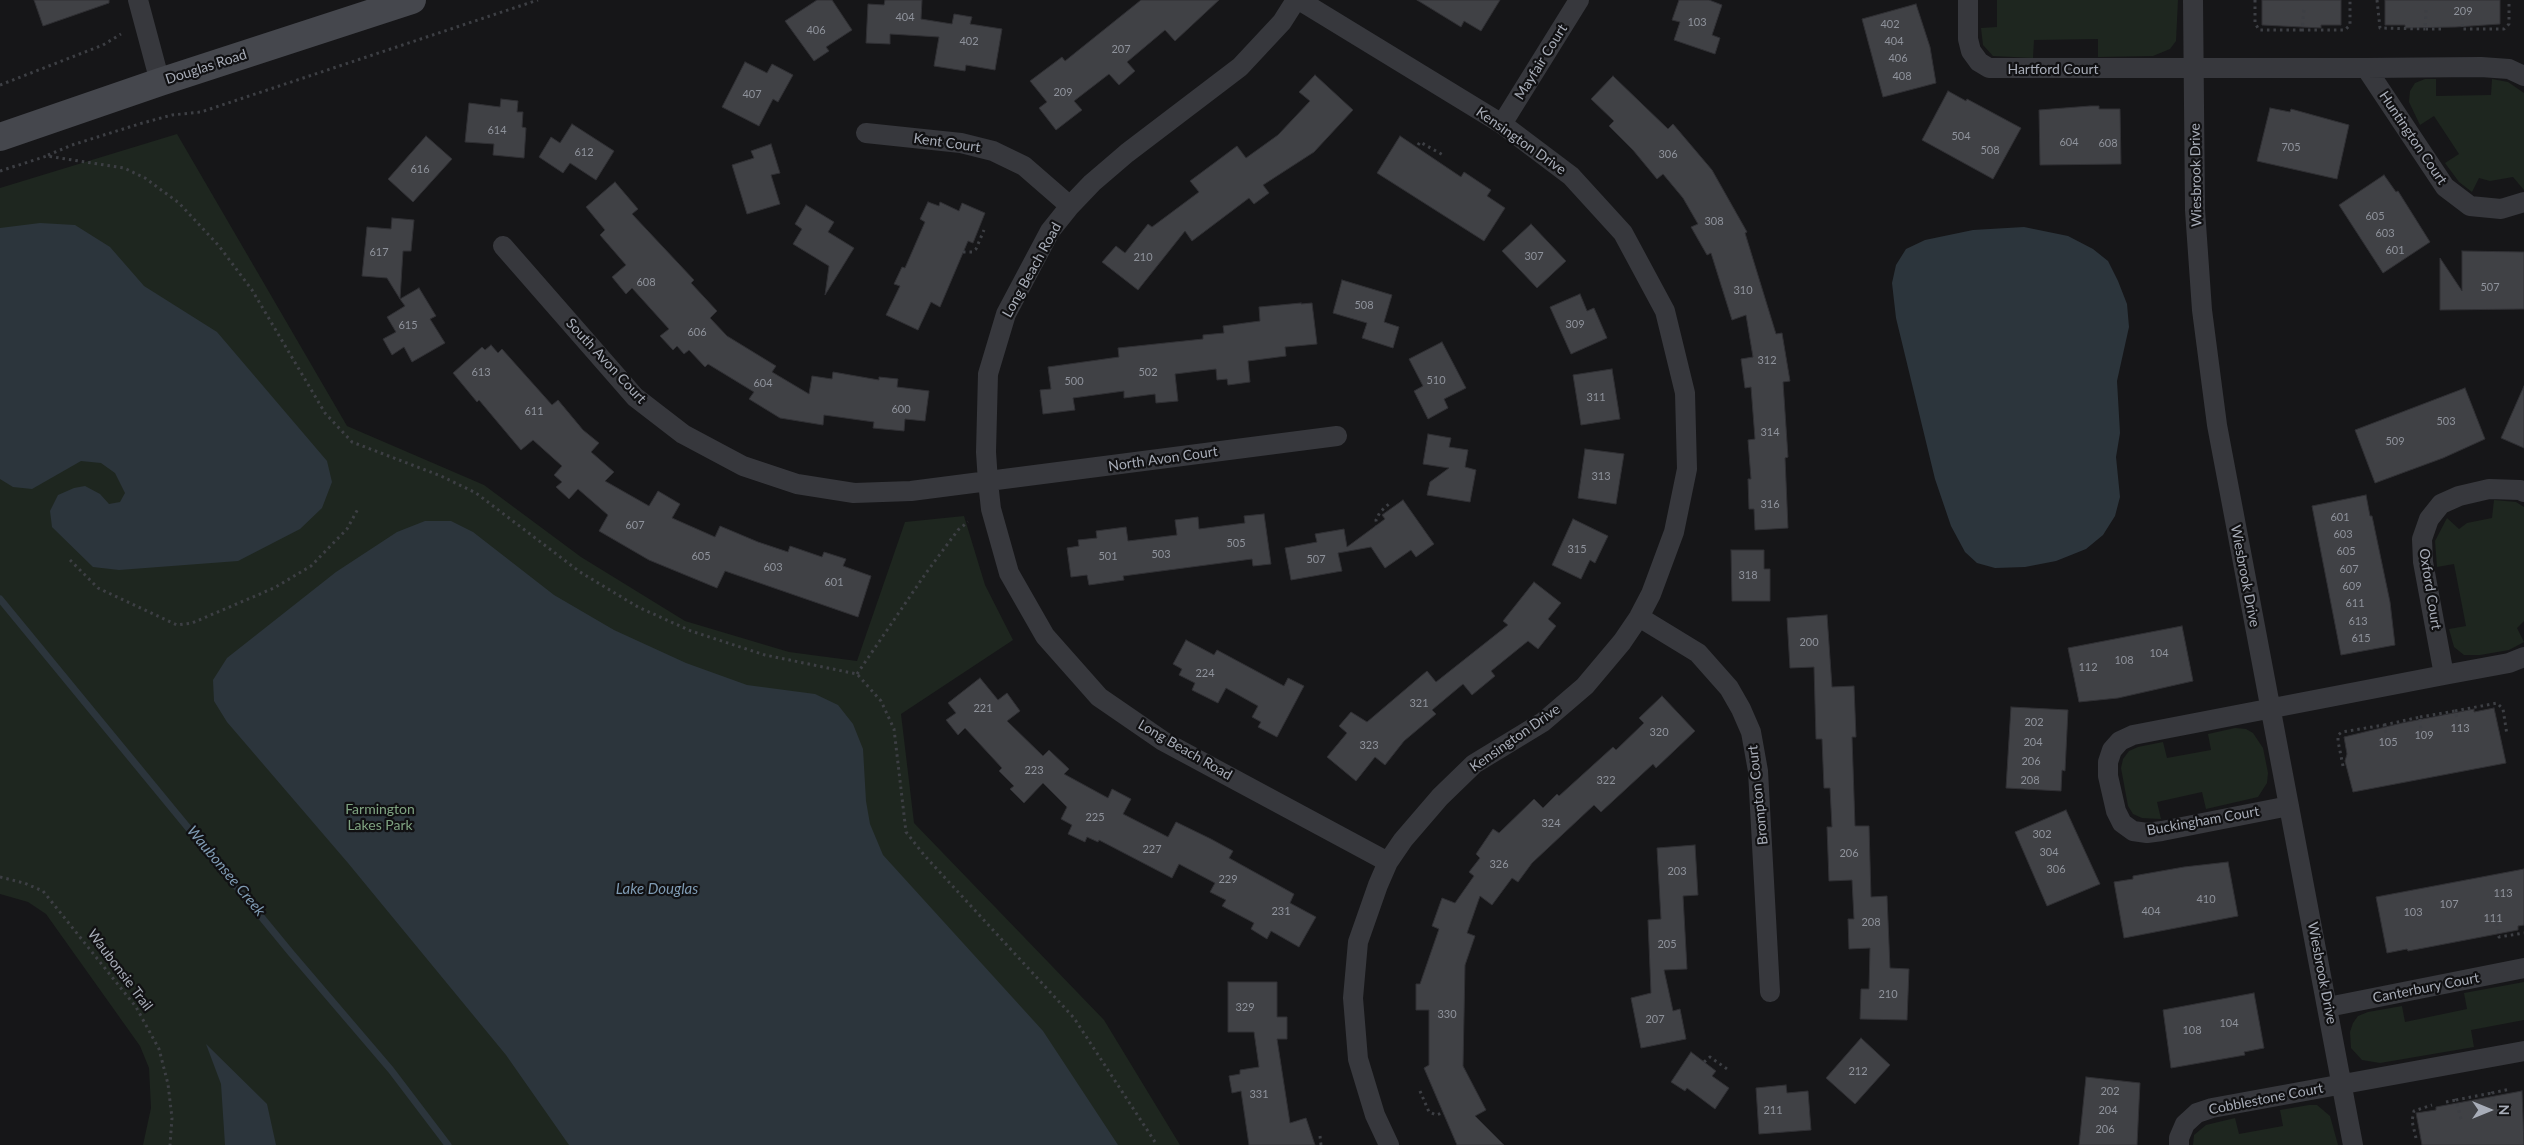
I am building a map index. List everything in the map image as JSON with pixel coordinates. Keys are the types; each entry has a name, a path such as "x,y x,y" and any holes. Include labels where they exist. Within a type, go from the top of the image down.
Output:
{"street":[{"path":"138,0 160,82"},
{"name":"Douglas Road","path":"0,137 160,82 412,0"},
{"name":"Kensington Drive","path":"1298,0 1502,124 1571,176 1623,233 1665,311 1685,393 1686,469 1674,532 1651,594 1639,617 1622,642 1585,686 1543,722 1474,764 1440,797 1403,840 1388,862 1378,885 1358,942 1353,998 1358,1059 1375,1115 1389,1145"},
{"name":"Long Beach Road","path":"1298,0 1282,22 1240,66 1127,153 1070,206 1050,231 1006,314 988,374 986,452 988,482 991,509 1009,573 1045,636 1099,697 1163,741 1388,862"},
{"name":"Mayfair Court","path":"1502,124 1580,0"},
{"name":"Hartford Court","path":"1968,0 1968,39 1971,52 1979,62 1989,68 2194,68"},
{"name":"Wiesbrook Drive","path":"2193,0 2195,210 2202,310 2217,425 2354,1145"},
{"name":"Huntington Court","path":"2194,68 2481,66 2509,69 2524,76"},
{"name":"Huntington Court","path":"2366,68 2446,187 2470,206 2501,208 2524,202"},
{"name":"Kent Court","path":"866,133 961,143 994,151 1024,166 1070,206"},
{"name":"South Avon Court","path":"503,246 636,397 683,434 743,466 798,484 854,493 911,491 988,482"},
{"name":"North Avon Court","path":"988,482 1337,436"},
{"name":"Oxford Court","path":"2444,675 2423,562 2422,539 2429,519 2441,504 2459,496 2489,489 2520,490 2524,492"},
{"name":"Brompton Court","path":"1639,617 1698,653 1729,688 1751,732 1758,771 1770,992"},
{"path":"2270,709 2510,663 2524,657"},
{"name":"Buckingham Court","path":"2270,709 2133,735 2120,741 2112,750 2108,762 2111,793 2116,811 2122,823 2133,831 2147,833 2289,806"},
{"name":"Canterbury Court","path":"2328,1006 2524,968"},
{"path":"2343,1085 2524,1051"},
{"name":"Cobblestone Court","path":"2179,1145 2179,1138 2185,1124 2197,1113 2212,1108 2343,1085"}],"path":[{"path":"0,171 47,156 72,145 139,124 172,115 210,109 538,0"},
{"path":"2255,0 2255,23 2259,30 2347,28 2350,25 2350,0"},
{"path":"2377,0 2380,28 2442,29"},
{"path":"2458,11 2462,12 2462,29 2504,29 2509,24 2509,0"},
{"path":"2298,10 2302,16"},
{"path":"2302,30 2304,10"},
{"path":"2424,11 2425,29"},
{"path":"0,85 103,45 121,34"},
{"path":"1418,145 1420,142 1443,155"},
{"path":"47,156 124,168 145,178 179,203 219,246 252,290 325,413 352,442 440,476 476,493 580,572 638,607 691,631 765,655 857,674 881,701 894,729 902,812 906,832 924,855 1074,1018 1158,1145"},
{"path":"963,252 972,252 976,249 984,230"},
{"path":"1377,528 1376,520 1380,512 1390,503"},
{"path":"70,560 98,588 177,625 192,623 274,588 311,566 347,529 359,507"},
{"path":"857,674 926,573 958,530 968,522"},
{"path":"2343,766 2338,736 2342,732 2455,710 2497,703 2503,709 2506,735"},
{"path":"2455,710 2458,728"},
{"path":"2420,717 2423,734"},
{"path":"2384,724 2387,741"},
{"name":"Waubonsie Trail","path":"0,877 24,883 43,891 136,1007 159,1049 168,1084 172,1118 170,1145"},
{"path":"2493,918 2497,923 2499,938 2524,933"},
{"path":"1704,1062 1710,1058 1730,1071"},
{"path":"2446,1102 2510,1089"},
{"path":"1420,1091 1429,1112 1436,1115 1442,1113"},
{"path":"2492,1093 2495,1111"},
{"path":"2456,1100 2459,1118"},
{"path":"2416,1138 2412,1121 2414,1111 2432,1106"},
{"path":"1320,1136 1321,1145"}],"green space":[{"path":"1997,0 2178,0 2176,41 2170,49 2153,56 2098,57 2098,39 2034,40 2033,58 1993,56 1983,45 1981,28 1997,27"},
{"path":"2425,79 2436,79 2436,96 2491,95 2492,79 2508,82 2524,93 2524,190 2513,177 2490,181 2479,178 2472,192 2459,182 2445,163 2459,154 2434,116 2420,125 2409,102 2410,91 2415,83"},
{"name":"Farmington Lakes Park","path":"177,134 347,426 484,485 581,557 685,621 789,652 857,661 905,522 964,516 985,585 1013,640 901,714 914,823 1104,1020 1180,1145 143,1145 151,1108 149,1068 140,1046 46,914 28,902 0,894 0,188"},
{"path":"2494,500 2516,502 2524,507 2524,621 2517,628 2524,642 2509,650 2480,655 2464,655 2454,647 2449,629 2466,626 2454,564 2437,567 2435,541 2447,518 2459,529 2467,523 2492,518"},
{"path":"2235,728 2246,729 2253,733 2263,748 2268,773 2267,783 2258,797 2206,809 2202,792 2157,802 2161,819 2142,818 2133,814 2128,806 2121,768 2123,759 2129,751 2138,747 2163,742 2167,758 2211,750 2208,734"},
{"path":"2524,982 2524,1020 2471,1030 2474,1047 2380,1063 2362,1060 2351,1048 2350,1032 2353,1023 2358,1016 2368,1012 2402,1006 2405,1022 2467,1009 2464,993"},
{"path":"2317,1105 2330,1116 2338,1145 2193,1145 2194,1135 2206,1125 2235,1118 2239,1134 2283,1126 2280,1110"}],"water":[{"path":"40,223 75,225 110,247 144,286 217,332 327,461 332,482 322,508 300,529 238,561 119,570 93,567 52,527 50,511 58,495 74,488 85,486 100,494 109,504 120,502 125,493 115,473 101,463 81,461 32,489 13,487 0,479 0,228"},
{"path":"2024,227 2068,236 2093,249 2108,261 2127,304 2129,327 2117,381 2120,433 2116,457 2120,497 2115,516 2103,535 2086,549 2056,561 2025,567 1995,568 1977,563 1965,552 1951,526 1935,479 1896,318 1892,283 1896,265 1906,249 1925,240 1973,230"},
{"name":"Lake Douglas","path":"425,521 451,521 473,532 554,595 614,630 686,663 747,685 815,694 838,705 853,724 863,749 866,801 870,824 883,855 1043,1031 1118,1145 569,1145 506,1055 348,863 227,722 214,701 213,680 227,658 336,572 397,532"},
{"path":"206,1044 267,1104 276,1145 225,1145 221,1084"}],"building":[{"path":"34,0 109,0 109,3 43,26"},
{"path":"817,0 832,0 852,30 826,47 829,51 814,61 785,21"},
{"path":"885,0 922,0 921,19 952,24 954,14 972,17 970,24 1002,29 995,70 966,65 965,71 934,66 939,37 890,34 890,44 866,43 868,4 884,5"},
{"path":"1141,0 1219,0 1175,41 1165,30 1127,62 1135,71 1119,85 1109,74 1074,101 1082,110 1056,130 1039,108 1047,102 1030,81 1062,57 1065,61"},
{"path":"1417,0 1500,0 1481,31 1464,21 1461,27"},
{"path":"1679,0 1709,0 1722,5 1712,35 1720,38 1715,54 1674,40 1680,22 1672,20"},
{"path":"2262,0 2341,0 2341,25 2321,25 2321,28 2262,25"},
{"path":"2385,0 2500,0 2500,24 2405,28 2405,25 2385,25"},
{"path":"1916,4 1930,47 1936,83 1883,97 1862,19"},
{"path":"745,62 767,73 772,64 793,75 778,102 773,99 759,126 722,107"},
{"path":"1315,75 1353,110 1314,152 1263,185 1269,193 1254,204 1249,198 1192,241 1185,231 1138,290 1102,262 1116,246 1125,253 1148,224 1152,227 1199,192 1190,181 1237,146 1246,158 1278,135 1310,101 1299,92"},
{"path":"1613,76 1668,129 1673,124 1712,170 1747,232 1745,233 1776,334 1782,333 1790,381 1783,382 1788,457 1785,458 1788,528 1755,530 1754,509 1749,509 1748,479 1751,479 1748,440 1755,439 1751,387 1745,388 1741,359 1753,357 1746,315 1732,320 1711,253 1707,255 1691,227 1698,224 1683,198 1663,174 1657,179 1633,150 1609,126 1614,121 1591,99"},
{"path":"1948,91 2021,128 1993,179 1922,140"},
{"path":"501,99 518,101 517,112 523,112 522,127 526,128 524,158 493,155 494,144 465,142 469,103 500,107"},
{"path":"2099,106 2099,109 2120,109 2121,164 2040,165 2039,110"},
{"path":"2270,108 2290,112 2291,109 2349,125 2337,179 2257,161"},
{"path":"572,124 614,151 596,180 570,163 563,173 539,157 551,137 560,143"},
{"path":"426,136 452,159 413,202 388,179"},
{"path":"1400,136 1461,177 1464,172 1491,190 1487,196 1505,208 1484,241 1377,173"},
{"path":"771,144 780,173 771,175 780,204 747,214 732,165 754,158 751,151"},
{"path":"2384,175 2396,192 2398,191 2430,242 2383,273 2339,205"},
{"path":"615,182 638,209 632,214 694,280 691,283 717,311 710,318 727,336 776,366 772,372 809,394 812,376 832,379 833,372 879,380 879,377 898,379 897,387 929,391 925,421 905,419 904,431 873,428 874,422 824,415 823,425 780,418 749,399 754,392 708,364 705,367 689,350 684,354 677,346 673,350 660,336 669,329 632,288 626,294 612,277 626,265 600,235 605,230 586,207"},
{"path":"928,202 939,206 940,202 959,211 962,203 985,213 973,243 968,241 940,307 931,302 918,330 886,315 900,286 894,284 902,267 905,268 925,222 920,219"},
{"path":"806,205 834,222 828,232 854,248 825,295 829,266 793,244 802,229 795,224"},
{"path":"392,218 414,220 411,251 403,251 400,299 387,278 362,276 367,227 391,229"},
{"path":"1531,224 1566,261 1537,288 1502,251"},
{"path":"2462,251 2524,252 2524,309 2440,310 2440,258 2462,291"},
{"path":"1342,280 1392,295 1384,322 1399,327 1393,348 1362,338 1367,323 1333,313"},
{"path":"419,288 436,316 430,319 445,343 412,362 404,347 392,355 383,339 396,332 387,317 405,306 400,299"},
{"path":"1580,294 1587,311 1594,308 1607,338 1571,354 1550,307"},
{"path":"1312,303 1317,344 1285,347 1286,356 1248,361 1250,382 1228,385 1227,379 1217,380 1216,369 1175,374 1178,401 1156,403 1155,394 1124,398 1124,391 1073,398 1075,410 1043,414 1040,390 1051,389 1048,367 1119,357 1118,348 1203,339 1203,335 1224,333 1223,326 1260,321 1259,307"},
{"path":"1442,342 1466,388 1444,399 1448,408 1428,419 1414,391 1423,386 1409,359"},
{"path":"491,345 498,353 502,349 552,405 558,400 583,430 599,443 591,452 614,472 605,481 649,506 658,491 680,504 672,518 715,537 720,526 788,552 790,546 822,557 824,552 846,559 843,566 871,576 858,617 725,571 717,588 649,560 599,531 608,515 578,489 569,499 556,487 562,482 554,475 562,466 533,440 521,450 479,400 477,402 453,373 482,347 485,350"},
{"path":"1612,369 1620,419 1581,425 1573,375"},
{"path":"2524,386 2524,448 2501,438"},
{"path":"2465,388 2485,439 2443,458 2375,483 2355,430"},
{"path":"1428,434 1451,438 1449,447 1468,450 1465,467 1476,470 1470,502 1427,495 1430,482 1449,468 1423,464"},
{"path":"1585,449 1624,454 1616,504 1578,498"},
{"path":"2366,495 2390,602 2395,645 2341,655 2312,506"},
{"path":"1403,500 1434,544 1416,557 1411,550 1385,568 1371,547 1338,553 1342,571 1291,580 1285,548 1317,542 1315,534 1344,529 1347,547 1385,519 1382,515"},
{"path":"1264,514 1271,564 1253,566 1252,559 1123,576 1124,580 1089,585 1087,575 1071,577 1067,548 1079,546 1078,540 1097,538 1096,531 1126,527 1128,541 1177,535 1175,520 1198,517 1199,529 1245,523 1244,516"},
{"path":"1573,519 1608,536 1595,563 1590,560 1581,579 1552,565"},
{"path":"1731,550 1764,550 1764,569 1770,569 1770,601 1732,601"},
{"path":"1534,582 1561,603 1548,619 1556,626 1538,649 1528,641 1491,671 1495,676 1472,695 1463,684 1432,710 1436,714 1404,741 1385,765 1375,757 1356,781 1327,757 1347,733 1339,726 1351,712 1367,722 1427,671 1436,682 1508,625 1503,621"},
{"path":"1827,615 1832,687 1854,686 1856,737 1852,737 1855,826 1869,826 1871,897 1887,896 1890,968 1909,969 1907,1020 1860,1019 1861,989 1869,989 1870,948 1849,949 1848,919 1854,919 1852,880 1829,881 1827,827 1832,827 1830,788 1824,788 1822,739 1816,739 1814,667 1790,668 1787,618"},
{"path":"2182,626 2193,681 2118,698 2079,702 2068,648"},
{"path":"1186,640 1214,655 1217,650 1284,686 1288,678 1304,686 1277,737 1258,727 1261,722 1252,717 1258,706 1226,688 1218,703 1192,690 1195,683 1179,675 1182,669 1173,664"},
{"path":"980,678 998,700 1007,693 1020,711 1007,721 1043,756 1049,750 1069,769 1064,774 1108,798 1112,789 1131,799 1123,814 1168,837 1176,822 1211,839 1233,851 1229,858 1294,894 1290,903 1316,917 1299,947 1271,931 1267,939 1251,929 1254,923 1222,906 1226,900 1210,892 1215,883 1179,864 1172,878 1099,840 1098,842 1087,837 1085,842 1068,834 1072,825 1061,819 1067,807 1043,783 1024,803 1010,789 1014,786 999,771 1002,768 965,728 958,735 946,720 956,713 948,703"},
{"path":"1662,696 1695,731 1656,768 1653,764 1601,812 1594,805 1532,863 1518,882 1512,878 1492,905 1480,896 1467,933 1475,936 1465,965 1463,1066 1486,1110 1475,1116 1504,1145 1457,1145 1424,1068 1429,1065 1429,1010 1416,1010 1416,984 1420,984 1439,929 1432,926 1442,898 1455,903 1474,876 1469,872 1480,858 1476,854 1493,829 1499,833 1534,799 1543,808 1557,794 1559,796 1613,747 1616,750 1644,723 1639,718"},
{"path":"2011,707 2068,710 2065,771 2062,770 2061,791 2006,788"},
{"path":"2494,708 2506,763 2353,792 2345,761 2347,754 2344,737 2474,709 2474,712"},
{"path":"2066,810 2100,884 2047,906 2015,832"},
{"path":"1695,845 1698,895 1683,896 1687,969 1664,970 1673,1011 1680,1009 1686,1039 1641,1048 1631,998 1651,993 1648,920 1661,919 1657,848"},
{"path":"2228,862 2238,916 2124,938 2114,882 2133,879 2133,876 2184,867"},
{"path":"2524,869 2524,925 2518,926 2518,930 2408,951 2407,949 2387,953 2376,897"},
{"path":"1228,982 1277,982 1277,1017 1287,1017 1287,1039 1277,1039 1290,1123 1306,1118 1315,1145 1249,1145 1241,1091 1232,1093 1229,1076 1240,1074 1240,1070 1259,1067 1254,1032 1228,1032"},
{"path":"2254,993 2264,1048 2244,1052 2245,1055 2171,1068 2163,1010"},
{"path":"1861,1038 1890,1065 1855,1104 1826,1078"},
{"path":"1691,1052 1716,1071 1712,1076 1729,1088 1715,1109 1687,1088 1685,1091 1671,1082"},
{"path":"2086,1077 2140,1083 2137,1145 2079,1145"},
{"path":"1786,1085 1787,1093 1808,1091 1811,1130 1759,1134 1756,1088"},
{"path":"2522,1091 2524,1145 2422,1145 2416,1113 2436,1110 2436,1107"}],"waterway":[{"name":"Waubonsee Creek","path":"0,599 291,953 391,1070 448,1145"}]}
